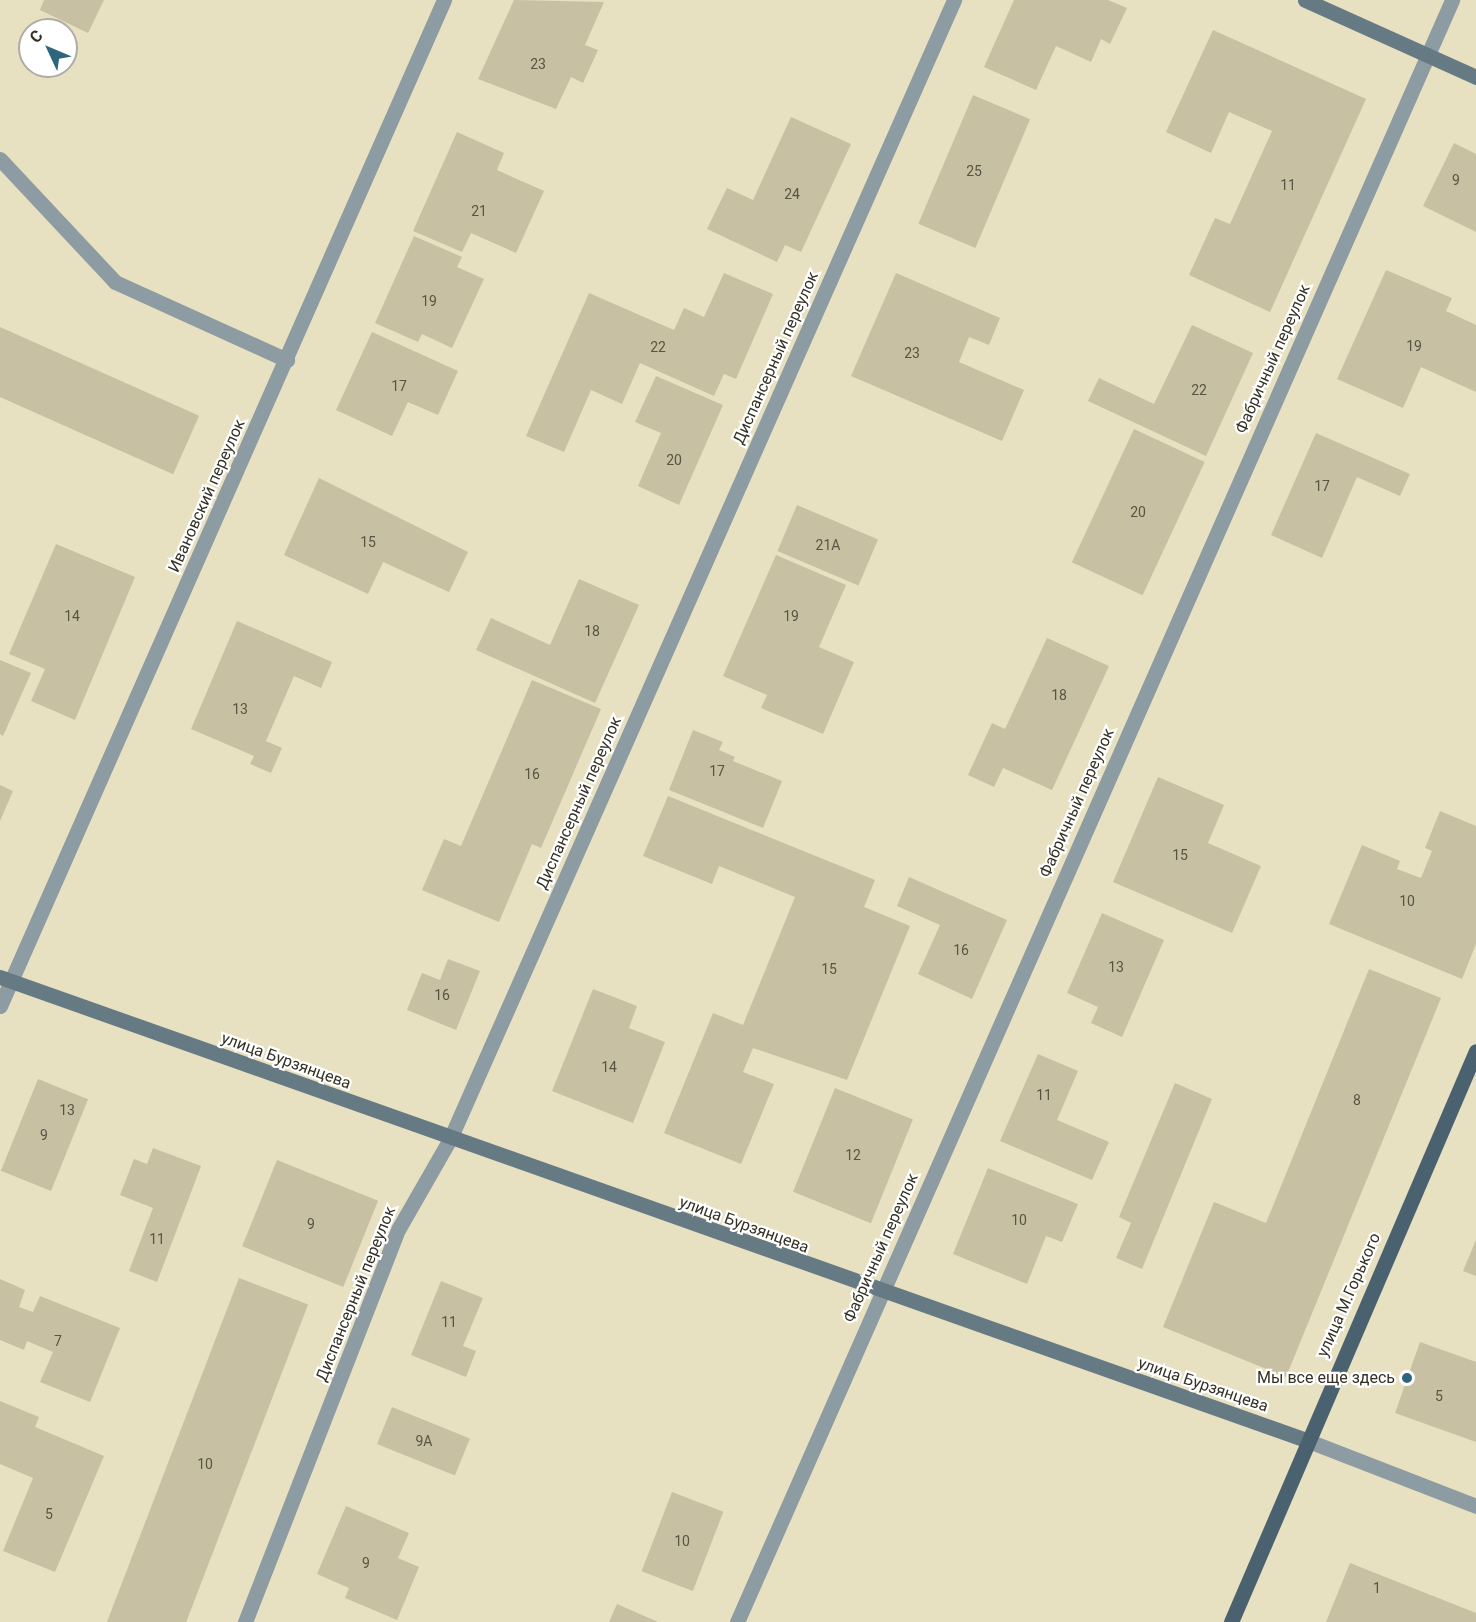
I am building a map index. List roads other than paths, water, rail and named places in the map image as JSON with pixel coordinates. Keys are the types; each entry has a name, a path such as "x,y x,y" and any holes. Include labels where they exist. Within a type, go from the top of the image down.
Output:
{"main road":[{"name":"улица М.Горького","path":"1231,1622 1306,1440 1476,1051"}],"street":[{"name":"Ивановский переулок","path":"0,1006 5,979 287,360 444,0"},
{"name":"Диспансерный переулок","path":"244,1622 399,1228 450,1139 954,0"},
{"path":"1305,0 1476,77"},
{"name":"Фабричный переулок","path":"737,1622 880,1293 1452,0"},
{"path":"0,159 115,282 287,360"},
{"name":"улица Бурзянцева","path":"5,979 880,1293 1306,1440 1476,1506"}],"place":[{"name":"Мы все еще здесь","path":"1407,1378"}]}
